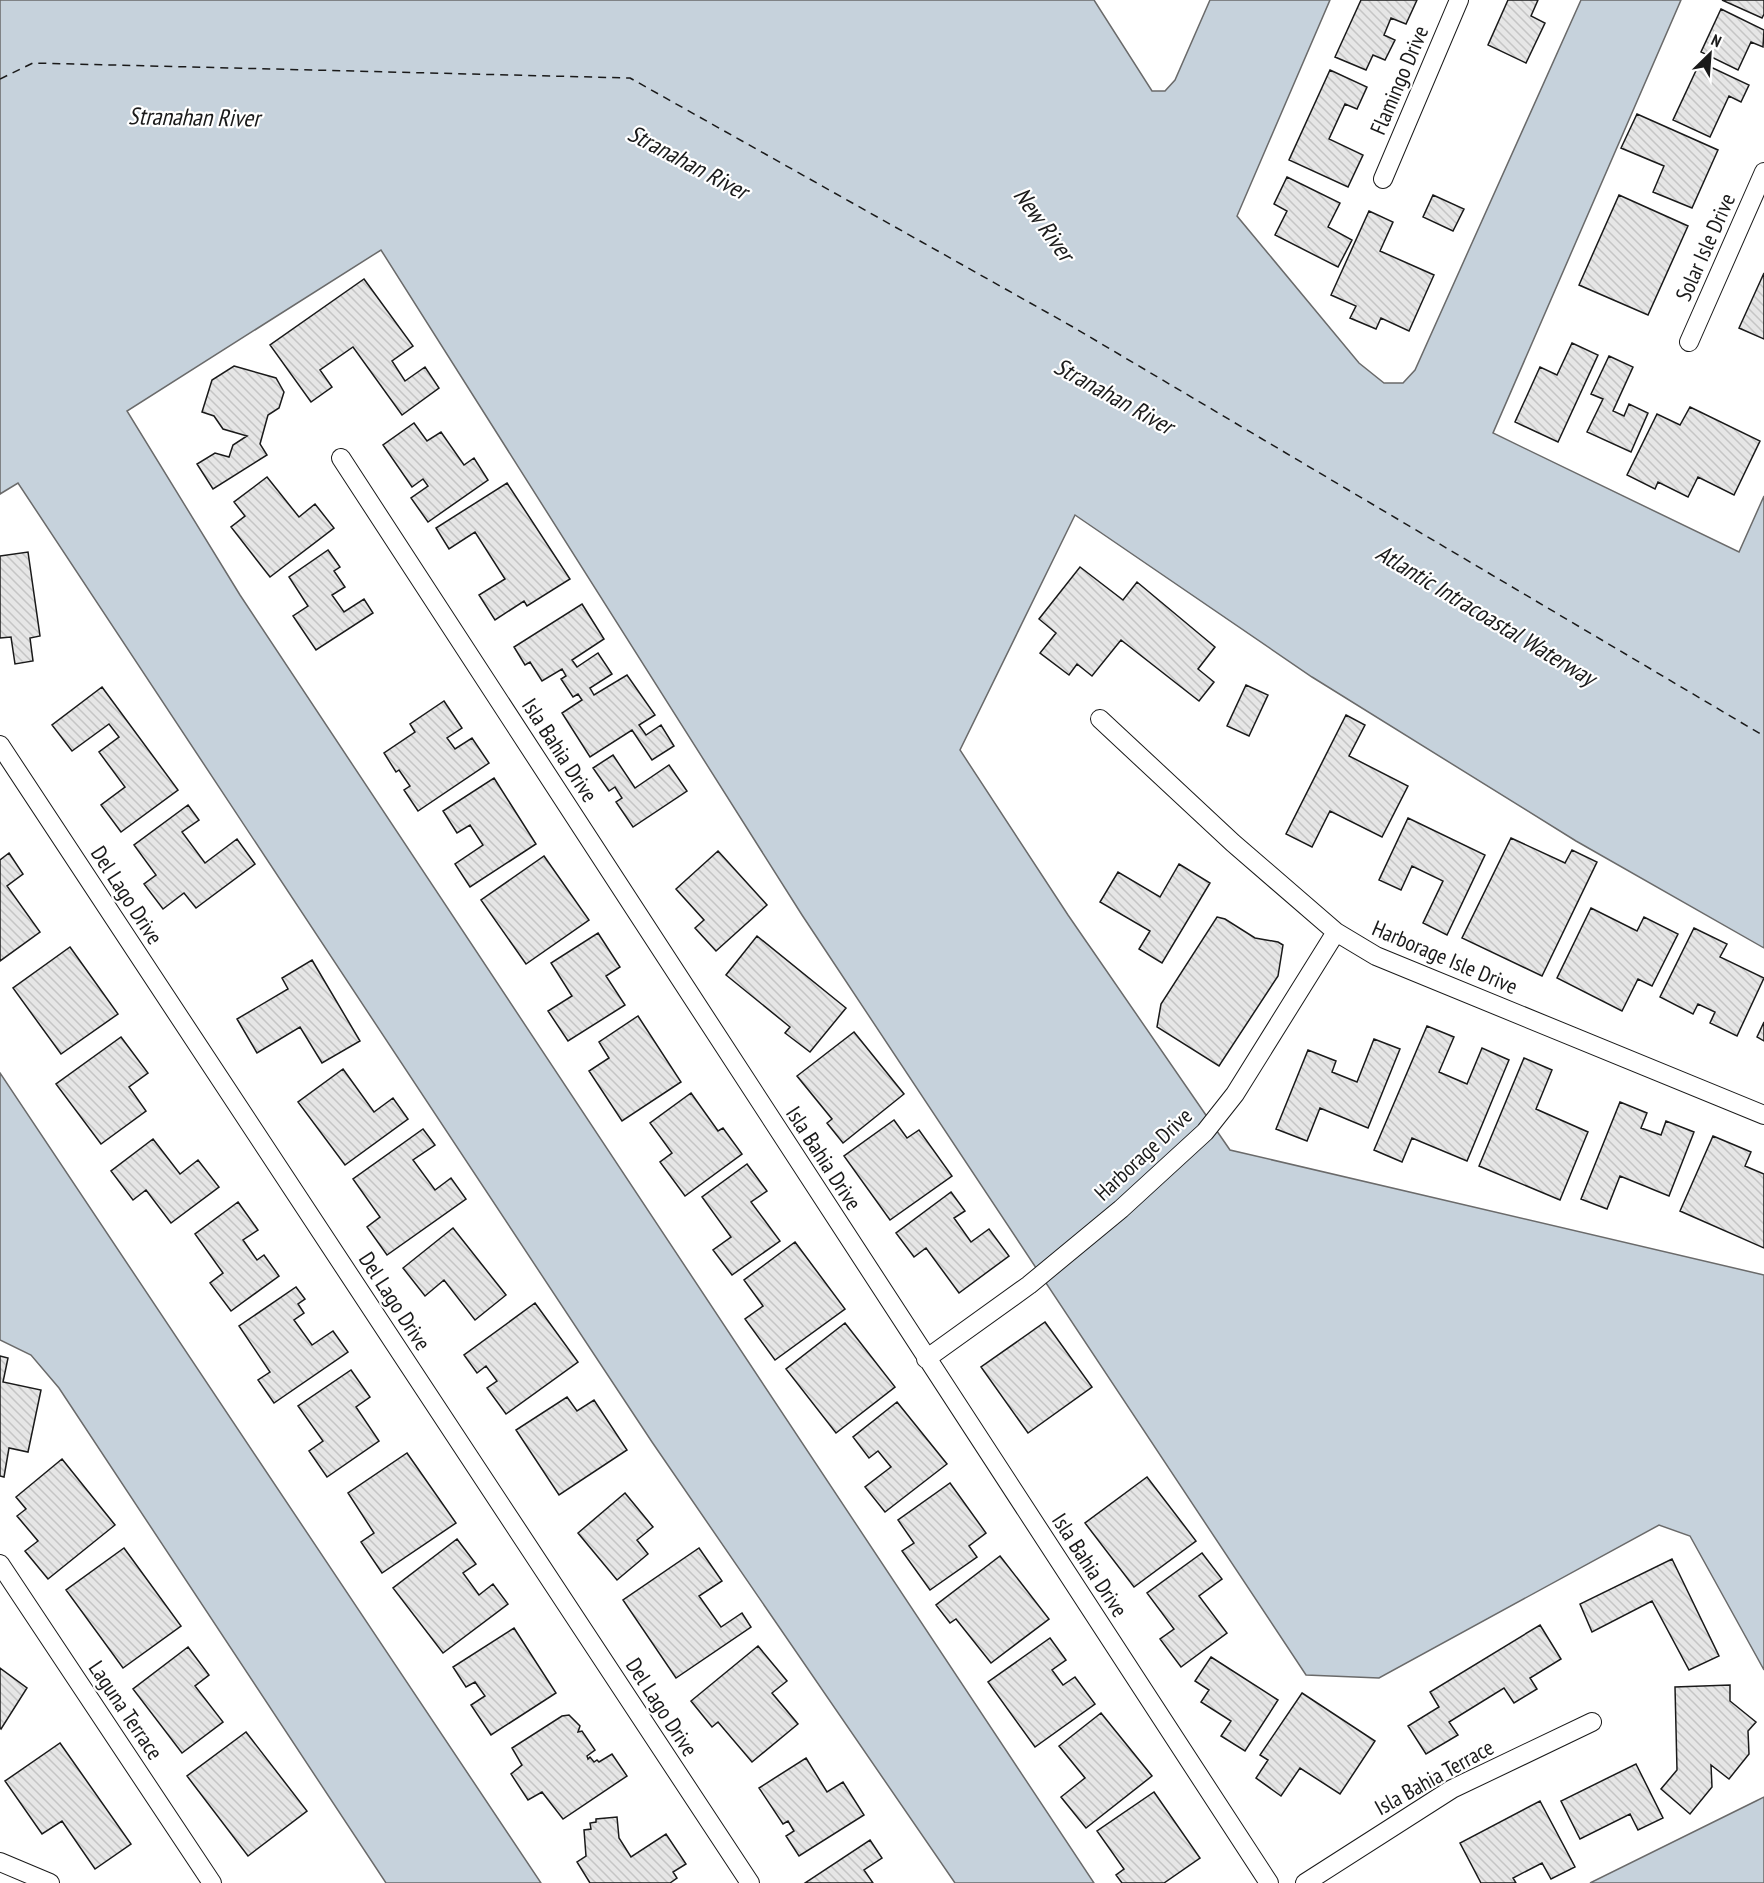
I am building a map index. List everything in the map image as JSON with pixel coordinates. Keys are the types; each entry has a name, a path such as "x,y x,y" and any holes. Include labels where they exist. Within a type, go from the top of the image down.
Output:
{"street":[{"name":"Flamingo Drive","path":"1383,179 1459,0"},
{"name":"Solar Isle Drive","path":"1689,342 1764,172"},
{"name":"Isla Bahia Drive","path":"341,458 1269,1883"},
{"name":"Harborage Isle Drive","path":"1100,719 1233,843 1336,932 1376,956 1764,1115"},
{"name":"Del Lago Drive","path":"0,745 750,1883"},
{"name":"Harborage Drive","path":"926,1359 1029,1285 1121,1209 1205,1132 1235,1094 1336,932"},
{"name":"Laguna Terrace","path":"0,1564 212,1883"},
{"name":"Isla Bahia Terrace","path":"1305,1883 1452,1789 1592,1722"},
{"path":"0,1862 50,1883"}],"water":[{"path":"0,0 1094,0 1152,91 1165,91 1175,80 1210,0 1330,0 1237,216 1359,363 1384,383 1403,383 1415,370 1581,0 1681,0 1493,433 1739,552 1764,496 1764,948 1576,841 1312,677 1075,515 960,750 1068,915 1230,1150 1764,1275 1764,1670 1690,1536 1659,1525 1379,1678 1306,1675 802,915 381,250 127,411 240,595 1094,1883 955,1883 652,1442 18,483 0,494"},
{"path":"0,1073 541,1883 386,1883 59,1388 31,1355 0,1340"},
{"path":"1764,1797 1764,1883 1590,1883 1756,1801"}],"building":[{"path":"1361,0 1417,0 1406,24 1391,18 1384,35 1395,40 1385,60 1373,55 1366,70 1335,57"},
{"path":"1508,0 1538,0 1531,16 1545,23 1526,63 1488,45"},
{"path":"1722,0 1764,0 1764,14 1762,18"},
{"path":"1721,9 1764,30 1763,47 1751,42 1738,70 1701,52"},
{"path":"1700,62 1749,85 1741,102 1729,96 1710,137 1673,120"},
{"path":"1330,70 1367,87 1357,109 1345,104 1329,139 1363,155 1348,187 1289,160"},
{"path":"1637,114 1718,150 1692,208 1653,192 1664,166 1621,148"},
{"path":"1287,177 1340,203 1328,227 1352,240 1338,267 1275,235 1287,211 1274,204"},
{"path":"1433,195 1464,209 1453,231 1423,217"},
{"path":"1619,195 1688,226 1648,315 1579,285"},
{"path":"1369,211 1393,222 1380,251 1434,275 1409,331 1381,318 1376,329 1350,318 1356,306 1331,295"},
{"path":"1764,273 1764,339 1739,328"},
{"path":"364,279 413,346 392,361 405,381 425,367 439,388 402,415 353,347 320,370 332,387 311,402 270,345"},
{"path":"1572,343 1598,355 1558,442 1515,422 1540,367 1557,375"},
{"path":"1609,356 1633,367 1613,411 1624,416 1629,404 1648,413 1631,452 1587,432 1603,399 1591,394"},
{"path":"234,366 276,378 284,392 279,408 268,415 260,444 267,455 213,489 197,464 215,453 229,457 233,445 247,436 223,429 214,416 202,412 212,380"},
{"path":"1690,407 1760,441 1734,495 1698,477 1688,497 1658,482 1655,489 1627,475 1657,414 1680,425"},
{"path":"414,423 427,441 441,432 464,465 474,458 488,480 428,522 411,498 428,486 423,479 412,487 383,445"},
{"path":"267,477 299,517 315,504 334,528 270,577 231,527 245,516 234,502"},
{"path":"507,483 570,579 527,606 524,601 495,620 479,595 505,579 475,532 449,549 436,528"},
{"path":"328,550 340,567 334,571 345,587 332,595 344,612 364,599 373,613 316,650 293,616 308,606 289,577"},
{"path":"28,552 40,636 30,638 33,661 15,664 11,637 0,638 0,556"},
{"path":"1080,567 1123,600 1137,582 1215,647 1198,669 1214,682 1199,701 1121,640 1092,676 1077,664 1069,675 1040,653 1056,633 1039,619"},
{"path":"582,604 604,639 572,660 577,667 598,653 612,674 590,688 594,695 627,675 655,715 639,725 646,735 661,725 674,746 652,760 632,730 590,757 562,713 582,700 578,694 573,697 561,679 566,676 562,669 542,681 530,662 525,665 514,647"},
{"path":"1246,685 1268,695 1249,736 1227,726"},
{"path":"102,687 178,790 121,832 101,805 125,787 99,752 119,737 109,724 72,751 52,725"},
{"path":"444,701 462,728 447,738 455,749 472,738 489,763 418,811 404,790 410,786 399,770 396,772 384,753 415,732 410,724"},
{"path":"1346,715 1365,725 1349,756 1408,786 1382,837 1330,811 1312,847 1286,834"},
{"path":"613,755 635,788 669,765 687,791 633,827 616,802 622,798 615,787 609,791 593,768"},
{"path":"494,778 536,844 470,887 455,864 483,845 470,825 457,833 443,811"},
{"path":"188,805 199,820 182,832 205,863 237,839 255,864 196,908 184,893 163,909 144,884 156,875 134,845"},
{"path":"1408,818 1485,855 1447,935 1423,923 1443,881 1412,866 1401,890 1379,880"},
{"path":"1511,838 1565,863 1572,850 1597,862 1542,976 1462,938"},
{"path":"718,851 767,905 716,951 695,928 704,920 676,889"},
{"path":"9,853 23,874 7,886 40,932 0,961 0,860"},
{"path":"544,856 589,920 526,964 481,900"},
{"path":"1179,864 1210,883 1162,963 1139,949 1150,931 1100,902 1118,872 1160,897"},
{"path":"1591,908 1637,931 1644,917 1678,934 1652,986 1638,979 1622,1011 1557,978"},
{"path":"1217,917 1225,919 1255,938 1283,945 1278,976 1219,1066 1157,1027 1161,1004"},
{"path":"1694,928 1727,944 1720,957 1764,978 1737,1036 1710,1023 1715,1012 1698,1004 1693,1014 1660,997"},
{"path":"598,933 620,967 606,976 625,1005 568,1041 548,1011 572,996 551,963"},
{"path":"757,936 846,1008 810,1052 785,1033 790,1027 726,975"},
{"path":"70,947 118,1014 61,1054 13,988"},
{"path":"312,960 360,1041 322,1063 300,1027 257,1053 237,1019 288,989 282,978"},
{"path":"638,1016 681,1082 622,1121 589,1071 609,1058 599,1042"},
{"path":"1764,1022 1764,1041 1757,1037"},
{"path":"1427,1026 1454,1037 1439,1072 1467,1084 1482,1048 1509,1060 1467,1161 1412,1138 1402,1162 1374,1150"},
{"path":"854,1032 904,1094 843,1143 827,1123 832,1119 797,1076"},
{"path":"121,1037 148,1073 129,1087 146,1111 101,1144 56,1084"},
{"path":"1374,1039 1400,1049 1368,1128 1320,1108 1307,1141 1276,1129 1308,1050 1336,1061 1332,1072 1357,1082"},
{"path":"1524,1058 1552,1070 1536,1109 1588,1132 1560,1200 1479,1166"},
{"path":"343,1069 374,1112 393,1098 408,1119 345,1165 298,1102"},
{"path":"691,1093 718,1131 723,1128 742,1154 685,1196 660,1162 672,1153 650,1123"},
{"path":"1620,1102 1647,1113 1641,1128 1661,1135 1666,1121 1694,1132 1669,1196 1620,1176 1607,1209 1581,1199"},
{"path":"894,1120 907,1138 919,1130 952,1176 890,1220 844,1156"},
{"path":"423,1129 435,1145 413,1160 435,1190 451,1178 466,1199 387,1255 367,1227 380,1217 353,1179"},
{"path":"1713,1136 1751,1152 1745,1166 1764,1174 1764,1248 1680,1211"},
{"path":"153,1139 180,1174 198,1160 219,1187 171,1223 146,1190 133,1200 111,1171"},
{"path":"747,1164 767,1191 751,1202 780,1241 732,1275 713,1250 731,1237 702,1197"},
{"path":"951,1192 965,1211 954,1218 971,1242 989,1229 1009,1256 959,1293 926,1248 914,1257 896,1233"},
{"path":"238,1202 258,1230 243,1240 257,1260 264,1255 279,1276 231,1311 210,1283 223,1273 195,1234"},
{"path":"453,1228 506,1295 475,1320 444,1280 425,1296 403,1268"},
{"path":"795,1242 845,1309 775,1360 745,1319 763,1306 744,1280"},
{"path":"296,1287 305,1299 298,1304 304,1313 294,1320 312,1345 333,1331 348,1352 274,1403 258,1380 270,1372 239,1326"},
{"path":"535,1303 578,1362 506,1414 487,1388 497,1381 486,1366 477,1373 464,1355"},
{"path":"1045,1322 1092,1387 1028,1433 981,1367"},
{"path":"845,1323 895,1387 836,1433 786,1369"},
{"path":"0,1356 8,1358 3,1382 41,1390 28,1452 9,1448 4,1477 0,1476"},
{"path":"351,1370 370,1397 356,1407 379,1441 327,1477 309,1451 323,1441 298,1406"},
{"path":"567,1397 577,1411 594,1400 627,1450 559,1495 516,1430"},
{"path":"897,1402 947,1464 885,1512 865,1487 891,1467 878,1451 869,1458 853,1437"},
{"path":"407,1453 456,1523 382,1573 361,1542 374,1533 348,1493"},
{"path":"62,1459 115,1525 48,1579 25,1551 38,1541 17,1516 26,1509 16,1497"},
{"path":"1147,1477 1196,1541 1134,1587 1085,1523"},
{"path":"950,1483 986,1533 969,1546 977,1557 930,1590 902,1551 914,1543 898,1520"},
{"path":"625,1493 653,1527 637,1540 648,1554 617,1580 578,1533"},
{"path":"457,1539 476,1564 463,1573 479,1595 493,1584 508,1604 443,1653 393,1588"},
{"path":"124,1548 181,1626 123,1668 66,1590"},
{"path":"699,1548 722,1581 699,1596 721,1627 742,1613 751,1627 676,1678 623,1600"},
{"path":"1202,1553 1222,1579 1199,1596 1227,1633 1181,1667 1160,1639 1174,1629 1147,1593"},
{"path":"1000,1556 1049,1619 991,1663 956,1619 950,1623 936,1605"},
{"path":"1672,1559 1719,1656 1689,1670 1652,1601 1592,1632 1580,1604"},
{"path":"1540,1625 1561,1659 1530,1678 1537,1689 1514,1703 1504,1688 1449,1722 1458,1735 1426,1754 1408,1726 1439,1707 1430,1692"},
{"path":"514,1628 556,1693 491,1735 471,1705 485,1696 475,1682 466,1687 453,1667"},
{"path":"1050,1638 1066,1660 1052,1670 1063,1685 1075,1677 1095,1704 1035,1747 988,1682"},
{"path":"758,1646 787,1681 772,1693 798,1724 752,1762 718,1722 712,1727 691,1701"},
{"path":"188,1647 209,1675 195,1686 223,1722 182,1753 133,1689"},
{"path":"1211,1657 1278,1700 1245,1751 1221,1736 1231,1721 1201,1702 1209,1690 1195,1681"},
{"path":"0,1668 27,1688 1,1729 0,1728"},
{"path":"1730,1685 1730,1701 1756,1722 1748,1731 1749,1754 1729,1779 1711,1765 1712,1787 1690,1814 1661,1789 1677,1770 1675,1687"},
{"path":"1302,1693 1375,1741 1340,1794 1300,1768 1281,1796 1256,1778 1268,1760 1260,1755"},
{"path":"1101,1713 1152,1776 1086,1828 1061,1797 1085,1778 1059,1746"},
{"path":"569,1715 580,1726 578,1732 582,1731 595,1750 587,1756 588,1759 590,1757 594,1762 597,1760 599,1762 612,1754 627,1776 563,1819 542,1792 528,1800 511,1774 522,1765 512,1748 562,1716"},
{"path":"246,1732 307,1811 248,1856 187,1776"},
{"path":"60,1743 131,1844 95,1869 62,1821 42,1834 5,1781"},
{"path":"806,1758 827,1792 843,1782 864,1815 799,1856 786,1836 794,1831 788,1821 783,1824 759,1788"},
{"path":"1636,1764 1663,1818 1638,1830 1630,1814 1580,1839 1561,1801"},
{"path":"1154,1792 1200,1858 1164,1883 1122,1883 1116,1875 1124,1869 1097,1831"},
{"path":"1540,1801 1575,1867 1551,1879 1542,1863 1513,1878 1516,1883 1481,1883 1460,1843"},
{"path":"617,1817 619,1838 631,1857 666,1834 686,1864 673,1872 677,1878 670,1883 590,1883 577,1862 586,1856 584,1830 591,1829 590,1823 596,1822 596,1819"},
{"path":"870,1840 882,1858 864,1870 873,1883 805,1883"}],"ferry route":[{"path":"0,79 33,63 630,78 1073,327 1764,736"}],"water label":[{"name":"Stranahan River","path":"194,117"},
{"name":"Stranahan River","path":"688,162"},
{"name":"New River","path":"1044,224"},
{"name":"Stranahan River","path":"1114,396"},
{"name":"Atlantic Intracoastal Waterway","path":"1486,615"}]}
